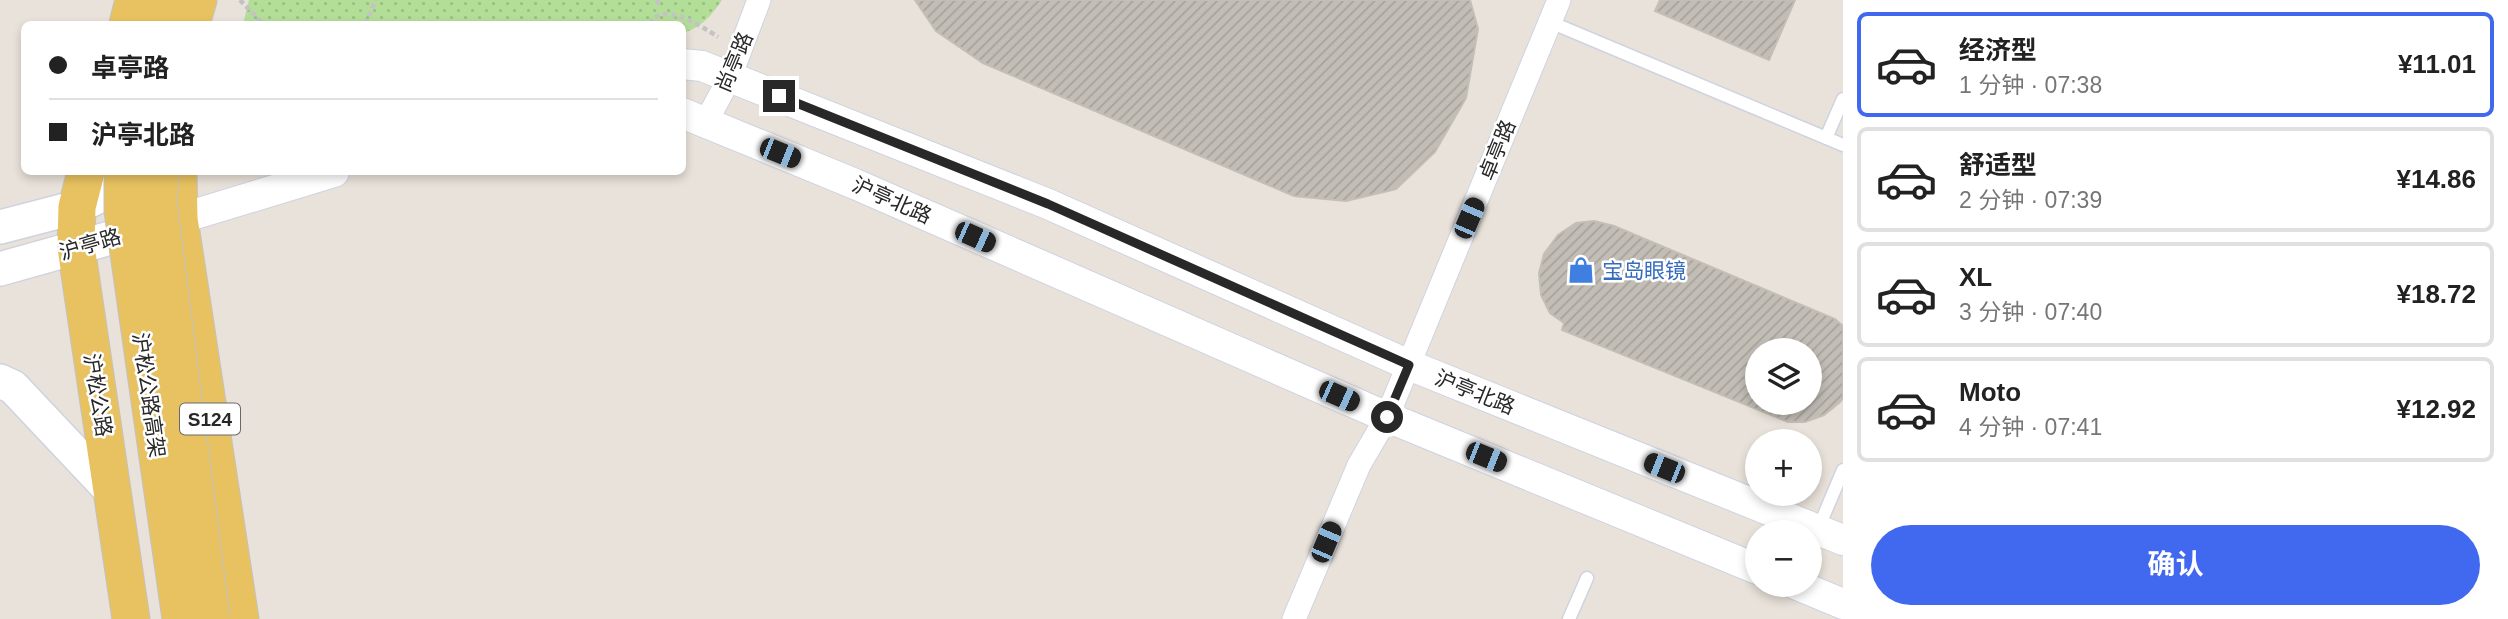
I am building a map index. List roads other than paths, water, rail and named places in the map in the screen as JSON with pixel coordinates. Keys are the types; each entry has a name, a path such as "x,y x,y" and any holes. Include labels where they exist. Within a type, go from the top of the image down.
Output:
{"main road":[{"path":"129,21 134,0"},
{"path":"156,21 162,0"},
{"path":"192,21 198,0"},
{"path":"212,21 217,0"},
{"name":"沪松公路","path":"85,175 77,206 76,247 131,619"},
{"name":"沪松公路高架","path":"123,175 123,211 181,619"},
{"name":"沪亭路","path":"0,227 77,206 144,175"},
{"name":"沪松公路高架","path":"160,175 158,202 211,619"},
{"name":"S124","path":"178,175 179,219 240,619"},
{"name":"沪亭路","path":"0,269 179,219"},
{"path":"0,381 13,387 113,493"}],"street":[{"name":"尚亭路","path":"694,117 735,64 759,0"},
{"name":"卓亭路","path":"1294,619 1359,465 1387,417 1559,0"},
{"name":"沪亭北路","path":"686,64 735,64 1409,365 1823,539"},
{"name":"沪亭北路","path":"694,117 855,184 1387,417 1745,564"},
{"path":"179,219 324,175"},
{"path":"1822,595 1843,604"}],"lane":[{"path":"1550,22 1843,145"},
{"path":"1826,138 1843,99"},
{"path":"1823,539 1843,470"},
{"path":"1569,619 1587,578"}],"place":[{"name":"宝岛眼镜","path":"1581,270"}]}
